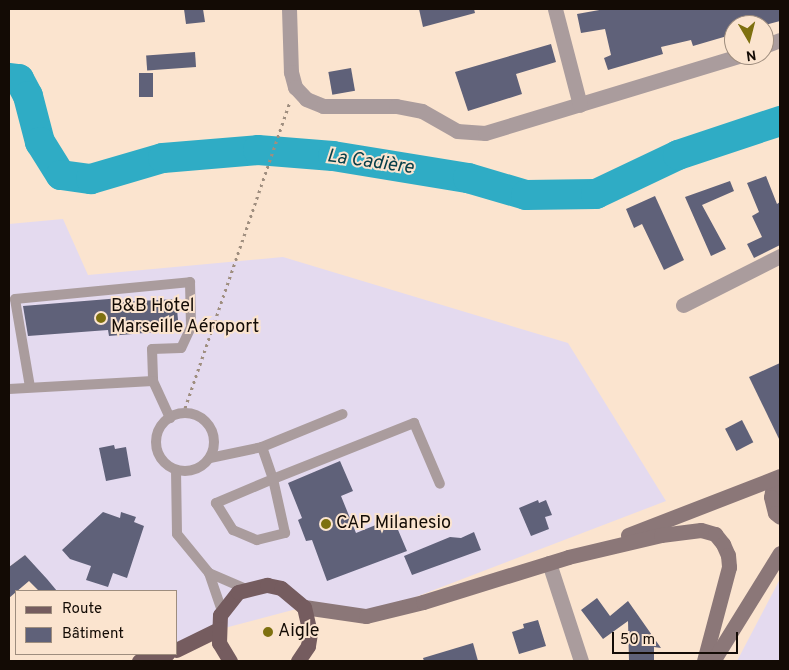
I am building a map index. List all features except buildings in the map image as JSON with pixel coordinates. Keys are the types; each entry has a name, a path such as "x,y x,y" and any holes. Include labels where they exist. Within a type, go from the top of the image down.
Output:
{"main road":[{"path":"777,478 771,497 775,513 780,517"},
{"path":"568,558 777,478"},
{"path":"230,661 219,643 217,630 222,611 227,602 246,589 267,585 281,588 304,607 366,616 549,563 690,529 715,534 728,554 729,567 704,661"},
{"path":"713,661 780,553"},
{"path":"298,661 308,646 310,633 304,607"},
{"path":"178,649 217,630"},
{"path":"139,661 163,655"}],"street":[{"path":"289,9 291,72 295,87 306,99 322,106 396,106 422,111 457,131 485,133 724,61"},
{"path":"555,9 580,105"},
{"path":"683,305 780,256"},
{"path":"549,563 581,661"}],"lane":[{"path":"30,387 15,299 190,282 191,327 182,348 152,349 153,381 170,418"},
{"path":"9,389 153,381"},
{"path":"210,458 214,449 212,430 198,416 183,414 170,418 158,432 157,450 168,466 176,470 194,470 210,458 262,447 343,414"},
{"path":"262,447 273,480 286,533 257,540 233,530 216,503 273,480 414,423 440,484"},
{"path":"176,470 176,534 209,574 222,611"},
{"path":"209,574 246,589"}],"path":[{"path":"183,414 295,87"}],"shaded area":[{"path":"63,219 88,275 283,257 568,343 666,501 366,616 304,607 217,630 178,649 178,590 55,590 25,555 9,567 9,224"},
{"path":"780,579 780,661 737,661"}],"waterway":[{"name":"La Cadière","path":"9,78 19,79 28,96 40,142 61,175 91,179 163,158 258,150 333,156 468,178 526,195 596,194 678,155 780,121"}],"place":[{"name":"B&B Hotel Marseille Aéroport","path":"101,318"},
{"name":"CAP Milanesio","path":"326,524"},
{"name":"Aigle","path":"268,632"}]}
